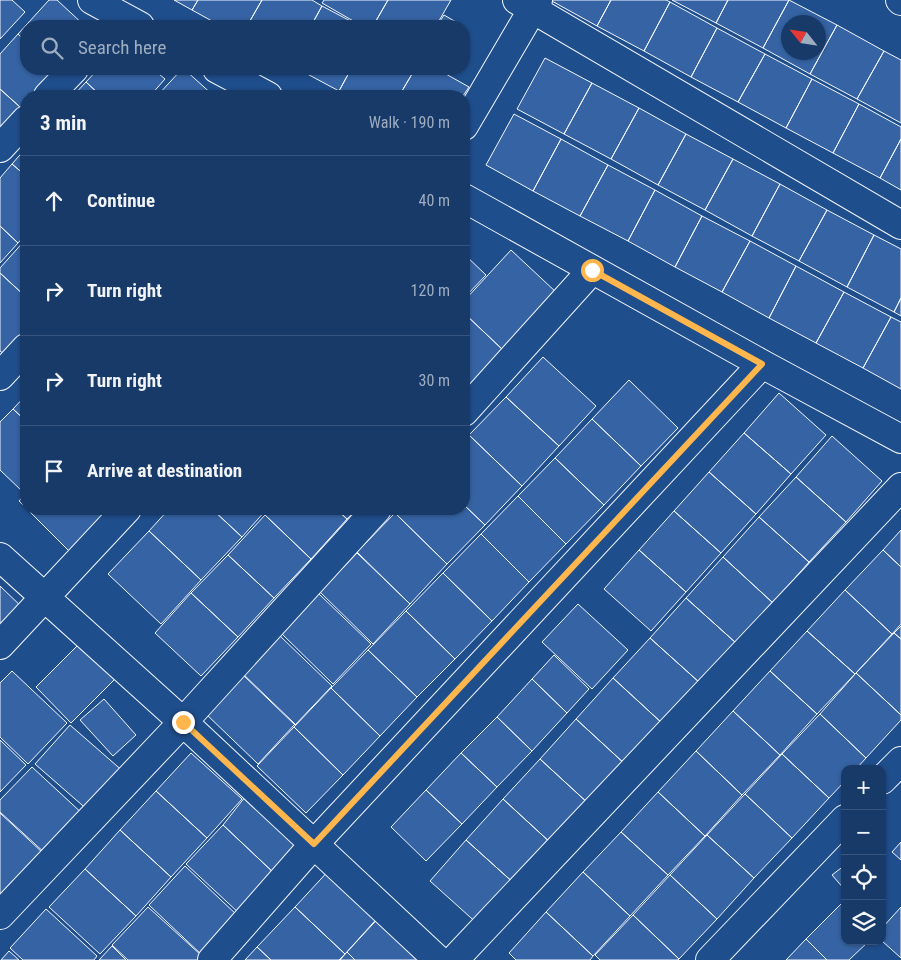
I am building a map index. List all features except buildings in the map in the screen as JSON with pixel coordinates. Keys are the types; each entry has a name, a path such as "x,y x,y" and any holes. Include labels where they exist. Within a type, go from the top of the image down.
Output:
{"street":[{"path":"92,0 121,20"},
{"path":"470,115 529,3 901,225"},
{"path":"54,90 68,75"},
{"path":"228,75 254,90"},
{"path":"0,148 20,126"},
{"path":"470,201 901,439"},
{"path":"470,405 592,270"},
{"path":"0,376 20,354"},
{"path":"212,960 314,844 762,364"},
{"path":"454,960 901,487"},
{"path":"0,645 120,515"},
{"path":"0,915 183,722 371,515"},
{"path":"0,557 183,722 438,960"},
{"path":"886,776 901,761"},
{"path":"710,960 841,824"}],"route":[{"path":"183,722 314,844 762,364 592,270"}]}
